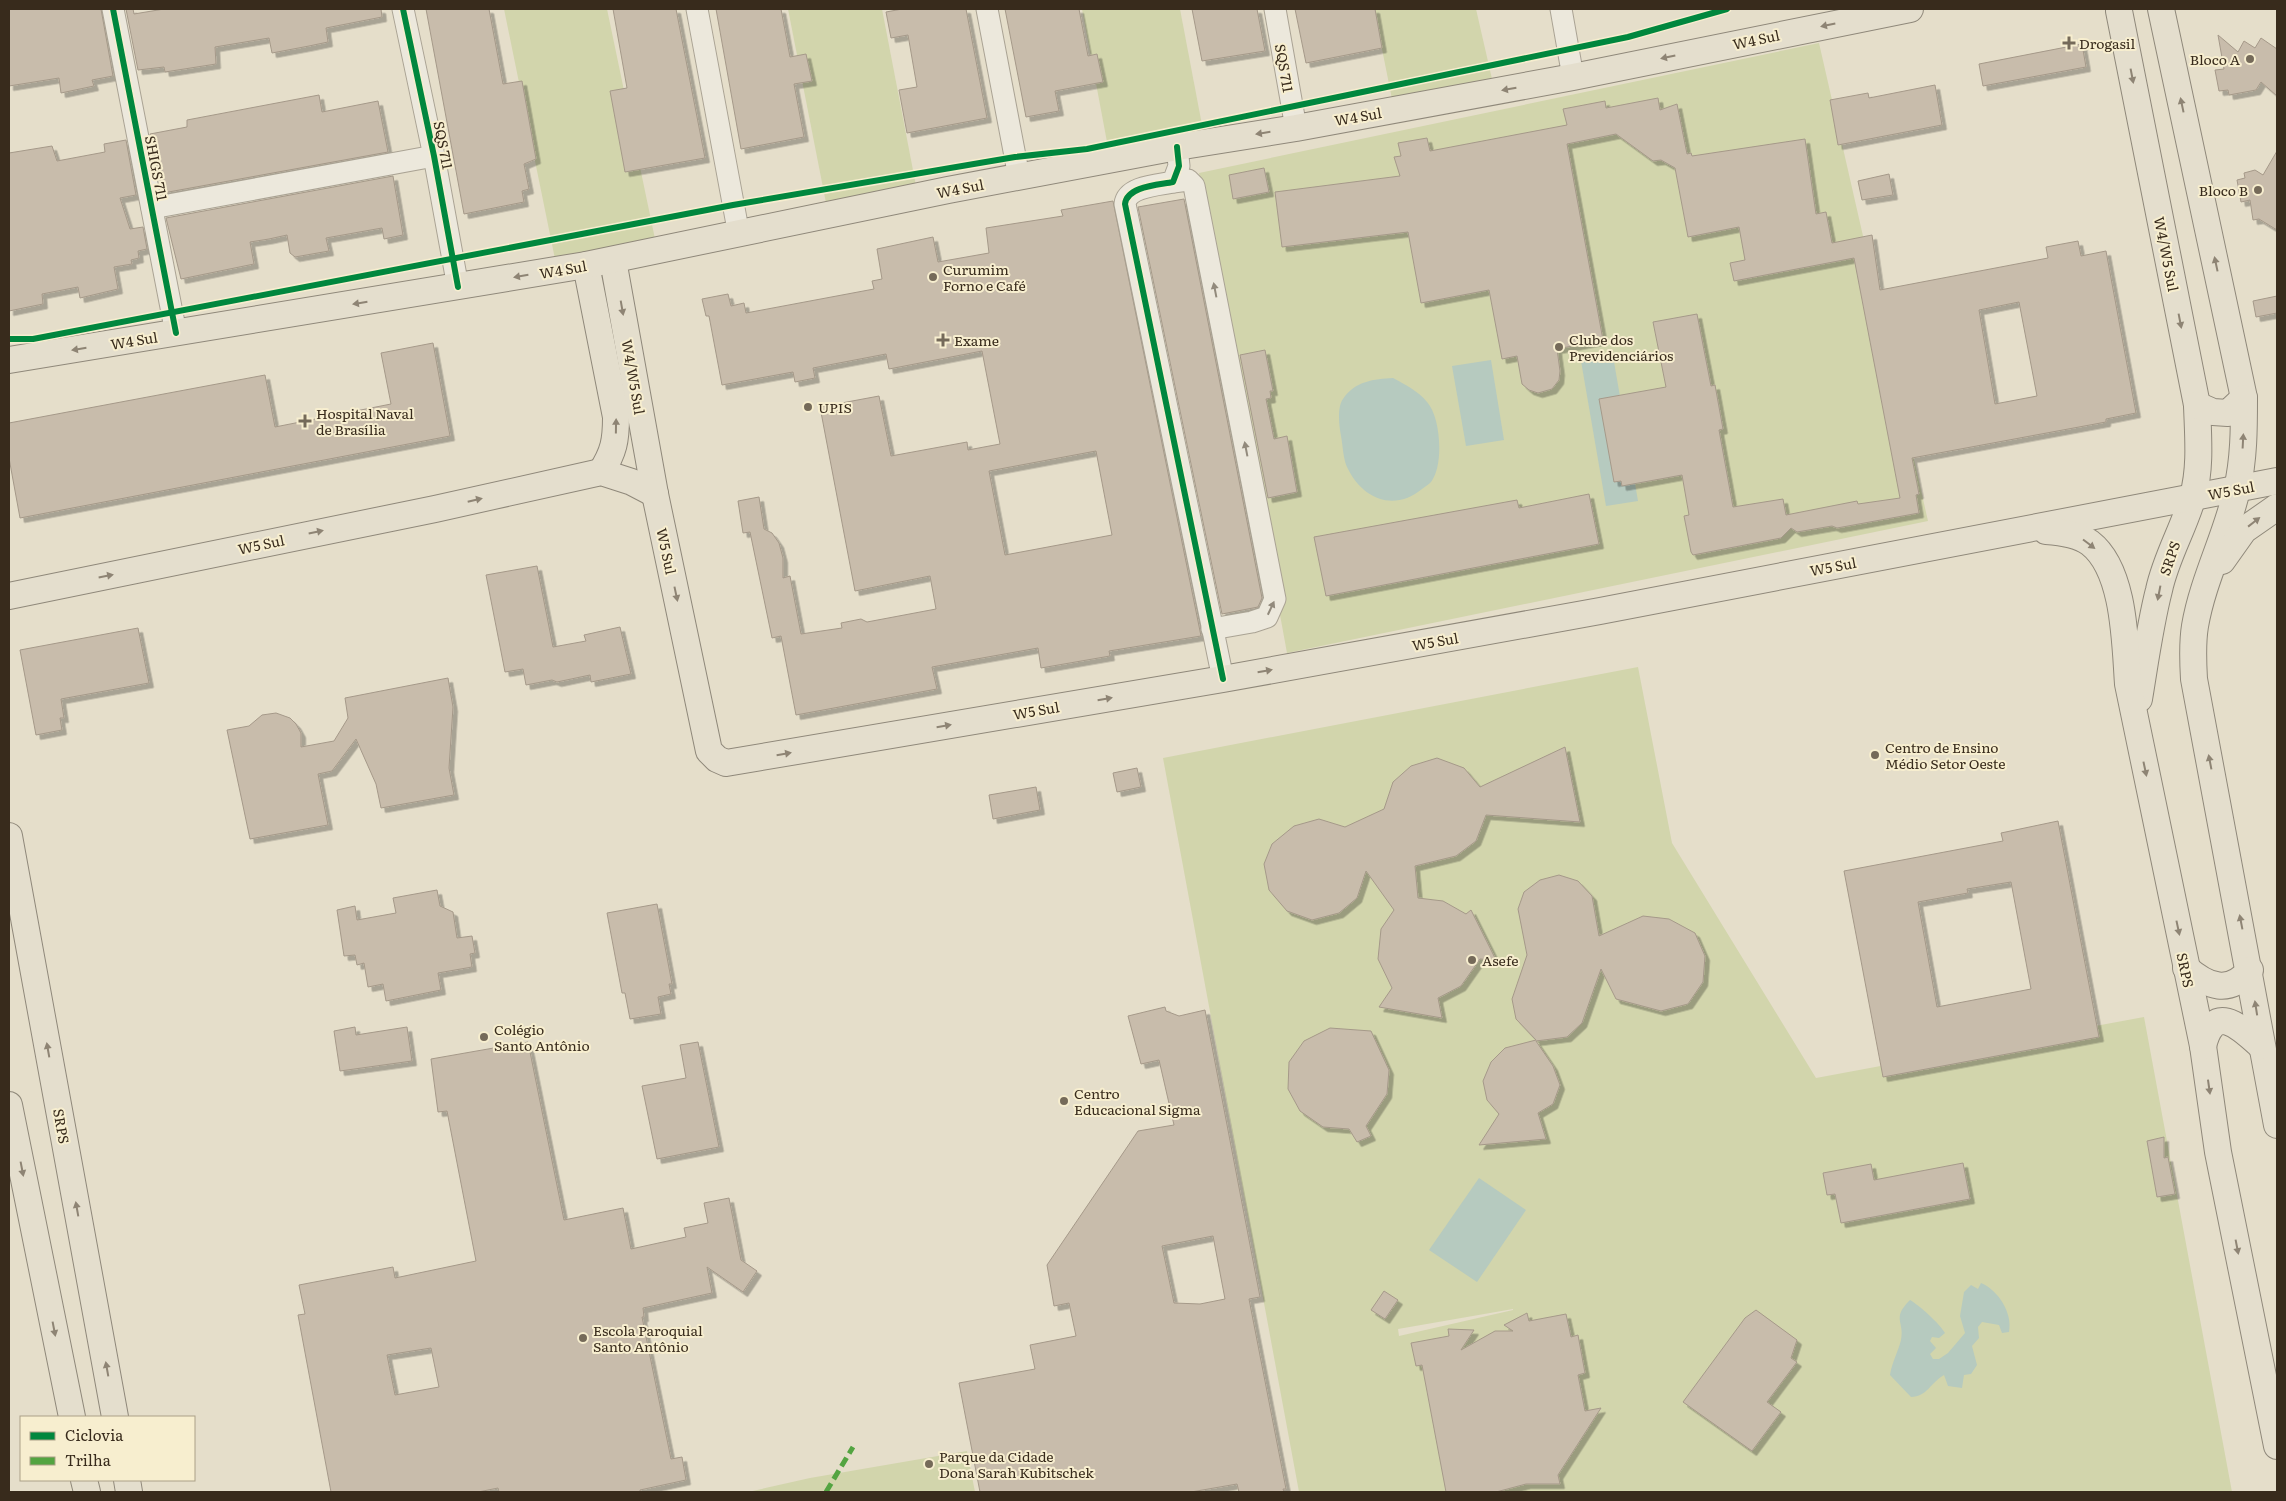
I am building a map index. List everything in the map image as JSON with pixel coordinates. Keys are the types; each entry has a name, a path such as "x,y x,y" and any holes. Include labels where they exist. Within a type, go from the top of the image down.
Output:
{"main road":[{"name":"W4 Sul","path":"9,360 586,265 1019,177 1177,147 1296,128 1574,77 1857,14 1910,9"},
{"path":"2117,10 2133,14 2148,14 2162,9 2244,398 2244,446 2237,489 2204,589 2194,628 2194,680 2250,970 2261,1046 2277,1125"},
{"name":"W4/W5 Sul","path":"2117,10 2197,405 2198,474 2193,498"},
{"name":"W4/W5 Sul","path":"613,260 656,494"},
{"name":"W4/W5 Sul","path":"586,265 616,417 616,437 612,455 601,472"},
{"path":"2197,405 2219,414 2228,413 2244,398"},
{"path":"601,472 632,482 656,494"},
{"name":"W5 Sul","path":"12,598 601,472"},
{"name":"W5 Sul","path":"656,494 709,751 717,759 726,762 1223,679 1600,611 2277,482"},
{"name":"SRPS","path":"2193,498 2171,550 2159,590 2136,721 2203,1046 2218,1152 2277,1446"},
{"path":"2204,589 2239,535 2258,519 2277,507"},
{"path":"2025,530 2065,534 2081,538 2090,543 2105,559 2117,590 2136,721"},
{"name":"SRPS","path":"9,836 116,1416"},
{"path":"2186,968 2199,979 2224,986 2242,979 2250,970"},
{"path":"2203,1046 2209,1028 2218,1021 2224,1020 2236,1025 2261,1046"},
{"path":"9,1104 72,1416"}],"street":[{"name":"SHIGS 711","path":"113,9 176,333"},
{"name":"SQS 711","path":"403,9 434,156 458,287"},
{"path":"697,9 740,235"},
{"path":"987,9 1019,177"},
{"name":"SQS 711","path":"1274,9 1296,128"},
{"path":"1561,9 1574,77"},
{"path":"1174,182 1179,166 1177,147"},
{"path":"152,208 434,156"},
{"path":"1212,629 1267,617 1275,599 1194,186 1188,180 1132,192 1126,198 1125,204 1212,629 1223,679"}],"green space":[{"path":"504,9 607,9 655,239 555,259"},
{"path":"788,9 882,9 917,191 827,208"},
{"path":"1082,9 1180,9 1202,125 1107,142"},
{"path":"1374,9 1476,9 1492,79 1392,99"},
{"name":"Clube dos Previdenciários","path":"1819,43 1928,521 1287,653 1199,173"},
{"path":"1638,667 1672,843 1816,1078 2144,1017 2232,1492 1299,1492 1163,758","holes":["1513,1310 1399,1336 1398,1329"]},
{"name":"Parque da Cidade Dona Sarah Kubitschek","path":"967,1451 975,1492 748,1492 810,1478"}],"shaded area":[{"path":"1613,356 1638,501 1606,506 1581,361"},
{"path":"1491,360 1504,440 1466,446 1452,366"},
{"path":"1393,378 1412,388 1432,409 1438,430 1439,454 1438,465 1431,482 1411,496 1401,500 1390,501 1371,495 1354,479 1345,461 1339,417 1341,402 1353,388 1372,380"},
{"path":"1479,1178 1526,1210 1477,1282 1429,1250"},
{"path":"1981,1283 1993,1291 2003,1303 2009,1317 2009,1332 2002,1333 1999,1325 1982,1322 1978,1327 1979,1338 1972,1346 1977,1365 1971,1374 1964,1375 1962,1388 1948,1386 1944,1375 1921,1395 1911,1397 1890,1375 1901,1340 1900,1316 1904,1306 1910,1300 1914,1302 1945,1333 1939,1338 1932,1337 1930,1341 1936,1348 1930,1354 1933,1359 1939,1359 1948,1353 1965,1333 1960,1316 1964,1292 1971,1285 1978,1289"}],"building":[{"path":"9,9 101,9 113,76 92,80 94,86 61,93 59,78 9,86"},
{"path":"126,9 133,9 134,14 164,9 381,9 382,17 326,28 328,42 272,53 269,38 215,47 216,64 165,72 164,67 138,70"},
{"path":"426,9 489,9 503,84 522,81 536,159 524,164 529,189 522,191 524,202 464,214"},
{"path":"613,9 676,9 705,158 625,172 610,91 627,88"},
{"path":"716,9 781,9 790,57 806,54 812,81 794,84 804,137 741,149"},
{"path":"902,9 966,9 987,118 907,133 899,90 917,87 908,35 891,38 886,12"},
{"path":"1005,9 1079,9 1088,56 1097,54 1103,82 1055,91 1059,111 1026,117"},
{"path":"1192,9 1257,9 1265,51 1202,61"},
{"path":"1295,9 1375,9 1382,48 1306,63"},
{"name":"Bloco A","path":"2218,35 2238,52 2244,41 2255,48 2261,38 2277,49 2277,96 2261,82 2256,90 2229,95 2228,90 2219,91 2215,70 2224,69"},
{"path":"2082,44 2086,67 1983,86 1979,64"},
{"path":"1935,85 1942,125 1838,145 1830,100 1868,93 1869,98"},
{"path":"319,95 322,112 378,101 388,152 163,193 150,134 187,127 187,120"},
{"path":"1658,98 1660,110 1677,104 1687,154 1691,153 1692,156 1805,139 1816,214 1826,212 1832,243 1872,235 1880,290 2048,258 2046,247 2078,241 2081,256 2106,251 2136,413 2106,419 2106,422 1912,458 1919,494 1916,495 1919,513 1837,528 1832,526 1797,532 1791,528 1781,538 1693,555 1684,516 1689,515 1682,475 1622,486 1621,481 1614,482 1599,399 1666,387 1653,322 1697,314 1711,386 1715,385 1723,429 1719,430 1733,507 1783,499 1786,515 1857,501 1858,504 1900,498 1854,258 1734,281 1730,263 1745,260 1739,227 1688,237 1675,168 1661,160 1653,161 1616,134 1567,144 1603,340 1557,349 1560,371 1559,380 1552,389 1538,393 1529,390 1522,384 1517,356 1502,359 1489,290 1421,303 1408,232 1282,247 1275,192 1400,176 1394,157 1401,156 1398,143 1427,138 1430,151 1567,125 1563,109 1605,101 1606,108","holes":["2019,302 2037,396 1995,404 1979,310"]},
{"path":"126,140 136,195 120,198 130,229 143,227 147,249 138,251 139,258 131,260 132,264 114,267 118,289 80,298 78,287 42,294 43,304 9,311 9,153 52,146 57,161 105,152 104,144"},
{"name":"Bloco B","path":"2277,151 2277,230 2259,219 2253,220 2250,200 2241,202 2237,180 2245,178 2244,173 2255,170 2263,175"},
{"path":"1264,168 1269,192 1233,199 1229,175"},
{"path":"1889,174 1893,195 1862,200 1858,181"},
{"path":"393,176 403,235 384,239 382,228 326,238 329,251 295,257 290,253 287,235 250,242 254,264 181,279 166,218"},
{"path":"1184,199 1262,598 1258,607 1222,614 1138,207"},
{"path":"1113,201 1201,636 1109,651 1110,656 1041,668 1038,648 932,667 937,689 796,715 781,636 772,638 750,532 743,533 738,501 759,497 764,529 772,533 779,543 783,558 783,578 790,576 801,634 842,628 841,623 861,619 867,622 936,609 930,576 855,591 820,407 879,396 891,456 967,442 968,450 1000,444 982,351 889,369 886,354 813,368 815,378 795,382 793,372 722,385 709,316 706,316 702,299 728,294 731,306 744,303 746,313 874,289 872,281 882,279 877,249 933,237 938,262 989,253 986,228 1063,216 1061,210","holes":["1096,451 1112,535 1005,555 989,471"]},
{"path":"2277,296 2277,313 2256,317 2253,301"},
{"path":"433,343 450,436 20,518 9,458 9,423 265,375 275,427 391,404 381,353"},
{"path":"1265,350 1273,391 1270,391 1271,398 1266,399 1274,439 1287,436 1297,492 1268,498 1240,355"},
{"path":"1589,494 1599,544 1326,596 1314,537 1517,500 1519,508"},
{"path":"537,566 553,647 586,641 584,635 620,627 631,674 591,682 590,675 557,682 552,680 526,685 523,669 505,672 486,575"},
{"path":"138,628 149,683 61,699 64,718 60,718 62,730 36,735 20,650"},
{"path":"448,678 453,707 449,768 454,795 381,808 376,784 356,739 332,771 318,774 328,825 250,839 227,730 249,726 262,715 276,713 290,718 296,724 301,733 301,747 334,741 348,718 345,698"},
{"path":"1565,747 1580,822 1486,815 1476,841 1456,856 1415,866 1418,898 1443,901 1466,914 1471,910 1496,960 1480,959 1461,986 1438,998 1442,1018 1379,1007 1392,988 1378,959 1381,929 1394,910 1366,871 1357,898 1339,913 1312,920 1287,911 1269,890 1264,864 1272,844 1294,826 1319,819 1345,827 1384,809 1393,782 1411,766 1437,758 1464,768 1480,787"},
{"path":"1137,768 1141,787 1117,792 1113,773"},
{"path":"1036,787 1040,810 993,819 989,795"},
{"path":"2058,821 2099,1037 1883,1077 1844,871 2003,841 2001,833","holes":["2011,882 2031,989 1937,1007 1918,902 1968,893 1967,889"]},
{"path":"1559,875 1578,881 1592,896 1599,936 1643,916 1669,919 1695,933 1705,956 1703,982 1688,1004 1661,1011 1616,999 1601,969 1582,1023 1567,1037 1536,1041 1553,1066 1560,1085 1553,1104 1538,1113 1546,1139 1479,1145 1499,1114 1487,1100 1483,1081 1491,1062 1505,1048 1536,1040 1516,1019 1512,999 1527,955 1518,909 1524,892 1540,880"},
{"path":"437,890 440,906 453,912 457,938 472,936 475,953 470,954 472,967 438,973 441,990 386,1001 383,984 368,987 364,963 357,965 355,955 344,956 337,910 355,906 357,920 396,913 393,898"},
{"path":"657,904 672,984 669,984 671,994 658,997 661,1014 630,1019 625,993 622,993 607,913"},
{"path":"1165,1007 1166,1011 1179,1016 1205,1010 1260,1297 1249,1299 1286,1489 1283,1489 1284,1492 1239,1492 1237,1484 1191,1492 980,1492 959,1383 1035,1369 1030,1345 1076,1336 1069,1303 1054,1306 1047,1265 1138,1131 1174,1125 1159,1060 1141,1064 1128,1016","holes":["1213,1236 1225,1299 1200,1304 1174,1303 1162,1246"]},
{"path":"355,1027 356,1035 407,1027 412,1061 340,1071 334,1031"},
{"path":"1330,1028 1371,1031 1389,1070 1387,1094 1366,1126 1371,1136 1357,1142 1349,1129 1323,1127 1300,1111 1288,1089 1289,1062 1304,1041"},
{"path":"528,1042 564,1220 623,1208 631,1249 686,1237 684,1228 708,1223 704,1203 729,1198 741,1260 757,1271 743,1292 707,1267 712,1293 643,1308 644,1317 642,1317 671,1459 682,1457 686,1480 640,1490 640,1492 499,1492 498,1488 478,1492 331,1492 298,1315 305,1314 299,1285 393,1267 395,1278 476,1261 447,1111 438,1112 431,1059","holes":["431,1348 439,1387 395,1395 387,1355"]},
{"path":"698,1042 719,1147 657,1159 642,1086 686,1078 680,1045"},
{"path":"2164,1137 2164,1158 2168,1157 2175,1194 2157,1197 2147,1141"},
{"path":"1963,1163 1970,1199 1841,1223 1835,1194 1827,1195 1823,1173 1871,1164 1874,1180"},
{"path":"1384,1291 1398,1300 1385,1319 1371,1310"},
{"path":"1756,1310 1797,1340 1791,1358 1797,1362 1767,1402 1781,1412 1752,1451 1683,1402 1745,1318"},
{"path":"1527,1313 1529,1321 1566,1314 1571,1337 1578,1335 1585,1373 1578,1375 1585,1411 1601,1408 1558,1475 1560,1484 1526,1484 1496,1492 1446,1492 1422,1365 1416,1366 1411,1343 1449,1336 1448,1329 1474,1330 1461,1350 1495,1331 1513,1331 1504,1325"}],"marked path":[{"path":"826,1492 853,1447"}],"cycle path":[{"path":"113,9 176,333"},
{"path":"403,9 434,156 458,287"},
{"path":"9,339 33,339 733,205 1015,157 1087,149 1628,37 1727,9"},
{"path":"1177,147 1179,166 1173,182 1137,190 1131,193 1125,204 1223,679"}],"place":[{"name":"Drogasil","path":"2069,43"},
{"name":"Bloco A","path":"2250,59"},
{"name":"Bloco B","path":"2258,190"},
{"name":"Curumim Forno e Café","path":"933,277"},
{"name":"Exame","path":"943,340"},
{"name":"Clube dos Previdenciários","path":"1559,347"},
{"name":"UPIS","path":"808,407"},
{"name":"Hospital Naval de Brasília","path":"305,421"},
{"name":"Centro de Ensino Médio Setor Oeste","path":"1875,755"},
{"name":"Asefe","path":"1472,960"},
{"name":"Colégio Santo Antônio","path":"484,1037"},
{"name":"Centro Educacional Sigma","path":"1064,1101"},
{"name":"Escola Paroquial Santo Antônio","path":"583,1338"},
{"name":"Parque da Cidade Dona Sarah Kubitschek","path":"929,1464"}]}
